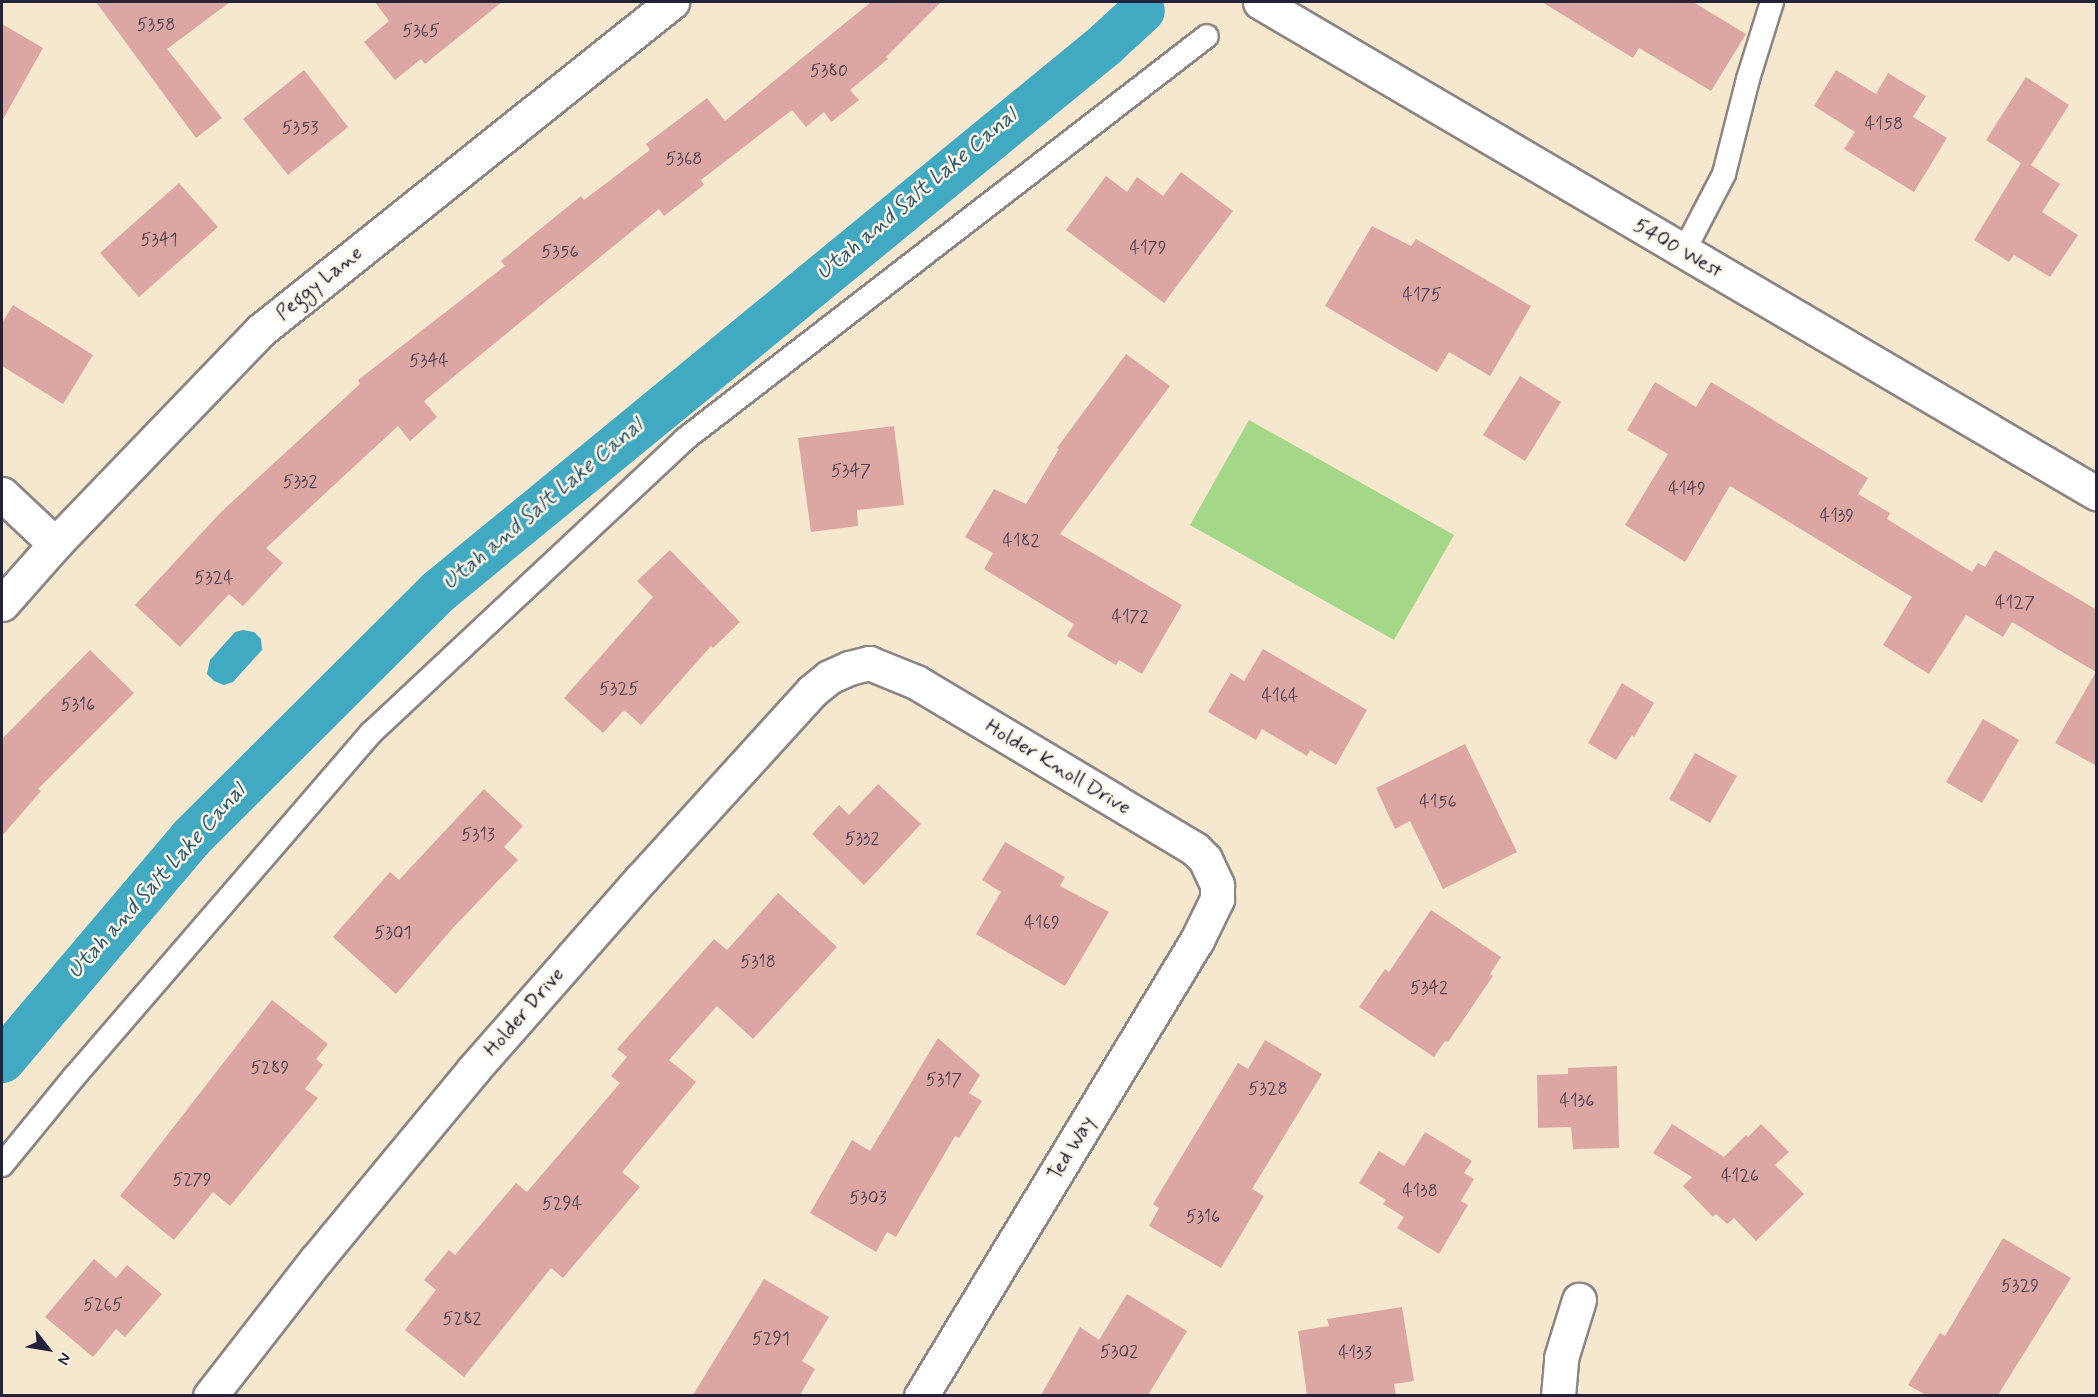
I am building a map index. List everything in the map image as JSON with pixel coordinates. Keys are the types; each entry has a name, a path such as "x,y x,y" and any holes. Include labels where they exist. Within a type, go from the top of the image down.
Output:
{"street":[{"name":"Peggy Lane","path":"2,604 55,544 261,330 672,2"},
{"name":"5400 West","path":"1260,2 2097,493"},
{"path":"2,494 55,544"},
{"name":"Holder Knoll Drive","path":"869,663 916,682 1195,849 1212,871 1217,899"},
{"name":"Holder Drive","path":"210,1395 316,1260 458,1089 640,879 812,691 829,677 849,668 869,663"},
{"name":"Ted Way","path":"921,1395 1197,940 1217,899"},
{"path":"1558,1395 1562,1358 1579,1300"}],"lane":[{"path":"1684,251 1724,174 1748,79 1772,2"},
{"path":"2,1165 74,1077 371,734 684,439 1207,36"}],"green space":[{"path":"1249,420 1454,535 1394,640 1190,525"}],"water":[{"path":"243,630 254,632 261,639 262,650 233,682 224,685 214,681 207,674 210,660 235,632"}],"building":[{"path":"96,2 230,2 167,49 222,118 196,138"},
{"path":"375,2 502,2 425,64 421,59 395,80 364,42 389,21"},
{"path":"871,2 941,2 886,57 888,59 850,90 859,100 831,122 824,112 806,127 792,110 701,180 704,185 664,216 659,209 424,401 437,417 410,441 398,426 266,548 283,563 243,606 229,594 180,647 135,605 221,512 360,384 358,380 505,266 501,261 581,196 584,200 650,150 646,144 707,98 725,121"},
{"path":"1542,2 1693,2 1746,34 1711,91 1639,48 1633,58"},
{"path":"2,24 43,48 2,121"},
{"path":"304,70 348,127 288,175 243,119"},
{"path":"1836,70 1876,94 1888,73 1926,96 1913,117 1947,138 1914,192 1844,149 1855,132 1814,106"},
{"path":"2026,77 2069,105 2031,165 2060,184 2042,212 2078,235 2050,277 2014,255 2009,262 1974,240 2021,163 1986,140"},
{"path":"1181,172 1233,211 1164,303 1066,230 1106,176 1127,192 1137,177 1163,196"},
{"path":"179,183 218,227 139,297 100,253"},
{"path":"1372,226 1411,246 1416,239 1531,306 1490,376 1449,352 1437,372 1325,306"},
{"path":"13,305 93,355 63,404 2,366 2,323"},
{"path":"1126,354 1170,386 1060,534 1182,605 1142,674 1119,660 1116,665 1067,636 1074,624 984,569 993,553 965,537 994,489 1026,504 1059,449 1057,448"},
{"path":"1520,376 1561,402 1525,461 1483,435"},
{"path":"1655,382 1696,407 1711,382 1868,478 1858,494 1890,513 1887,519 1972,572 1978,563 1985,567 1995,550 2097,610 2097,766 2055,743 2096,672 2012,622 2003,637 1966,615 1929,674 1883,645 1912,597 1730,486 1685,562 1625,525 1668,454 1627,430"},
{"path":"894,426 904,505 857,510 858,526 811,532 798,438"},
{"path":"670,550 740,622 713,648 711,646 641,725 624,710 603,733 564,698 653,597 637,581"},
{"path":"1263,649 1367,710 1336,765 1310,750 1307,756 1262,729 1256,740 1208,712 1231,673 1244,681"},
{"path":"90,650 134,693 38,789 41,791 2,836 2,739"},
{"path":"1622,683 1654,703 1634,737 1632,735 1616,760 1588,743"},
{"path":"1983,719 2019,740 1982,803 1946,782"},
{"path":"1465,744 1517,852 1443,889 1410,821 1395,829 1376,788"},
{"path":"1695,753 1737,776 1710,823 1669,799"},
{"path":"878,784 921,824 864,885 812,834 839,805 849,815"},
{"path":"484,789 523,826 504,847 518,860 452,929 396,994 333,937 390,872 399,880"},
{"path":"1005,842 1065,877 1060,886 1109,912 1065,986 976,934 1001,892 982,880"},
{"path":"778,893 837,947 753,1039 717,1006 669,1060 696,1082 622,1172 640,1187 563,1278 551,1268 464,1377 405,1330 436,1290 424,1280 449,1250 455,1255 516,1183 527,1192 620,1083 611,1076 627,1057 617,1049 714,939 727,950"},
{"path":"1431,910 1501,957 1490,974 1493,976 1448,1042 1445,1041 1434,1057 1359,1007 1385,969 1389,972"},
{"path":"272,1000 328,1044 316,1059 323,1065 305,1089 318,1098 230,1206 213,1192 174,1240 120,1196"},
{"path":"938,1038 980,1075 969,1093 982,1101 959,1138 955,1136 896,1237 887,1232 876,1252 810,1213 852,1140 870,1151"},
{"path":"1265,1040 1322,1074 1252,1189 1264,1196 1221,1268 1149,1226 1159,1208 1153,1204 1238,1063 1248,1069"},
{"path":"1617,1066 1619,1148 1573,1149 1571,1127 1538,1128 1537,1075 1568,1074 1568,1068"},
{"path":"1672,1124 1724,1157 1761,1124 1789,1152 1775,1165 1804,1194 1756,1241 1734,1218 1727,1224 1716,1214 1713,1217 1683,1186 1692,1177 1653,1153"},
{"path":"1425,1132 1472,1161 1464,1173 1474,1179 1461,1201 1468,1205 1439,1254 1397,1228 1404,1217 1383,1204 1386,1200 1359,1183 1379,1151 1404,1166"},
{"path":"2003,1238 2071,1278 1998,1395 1926,1395 1908,1385 1940,1333 1945,1336"},
{"path":"94,1259 116,1278 127,1265 162,1294 125,1337 116,1329 93,1357 45,1317"},
{"path":"764,1279 829,1317 802,1361 815,1369 800,1395 693,1395"},
{"path":"1127,1294 1187,1331 1148,1395 1041,1395 1080,1327 1099,1340"},
{"path":"1402,1307 1414,1381 1394,1384 1396,1395 1307,1395 1298,1331 1329,1326 1327,1319"}],"waterway":[{"name":"Utah and Salt Lake Canal","path":"2,1060 191,837 438,591 1105,44 1142,10"}]}
